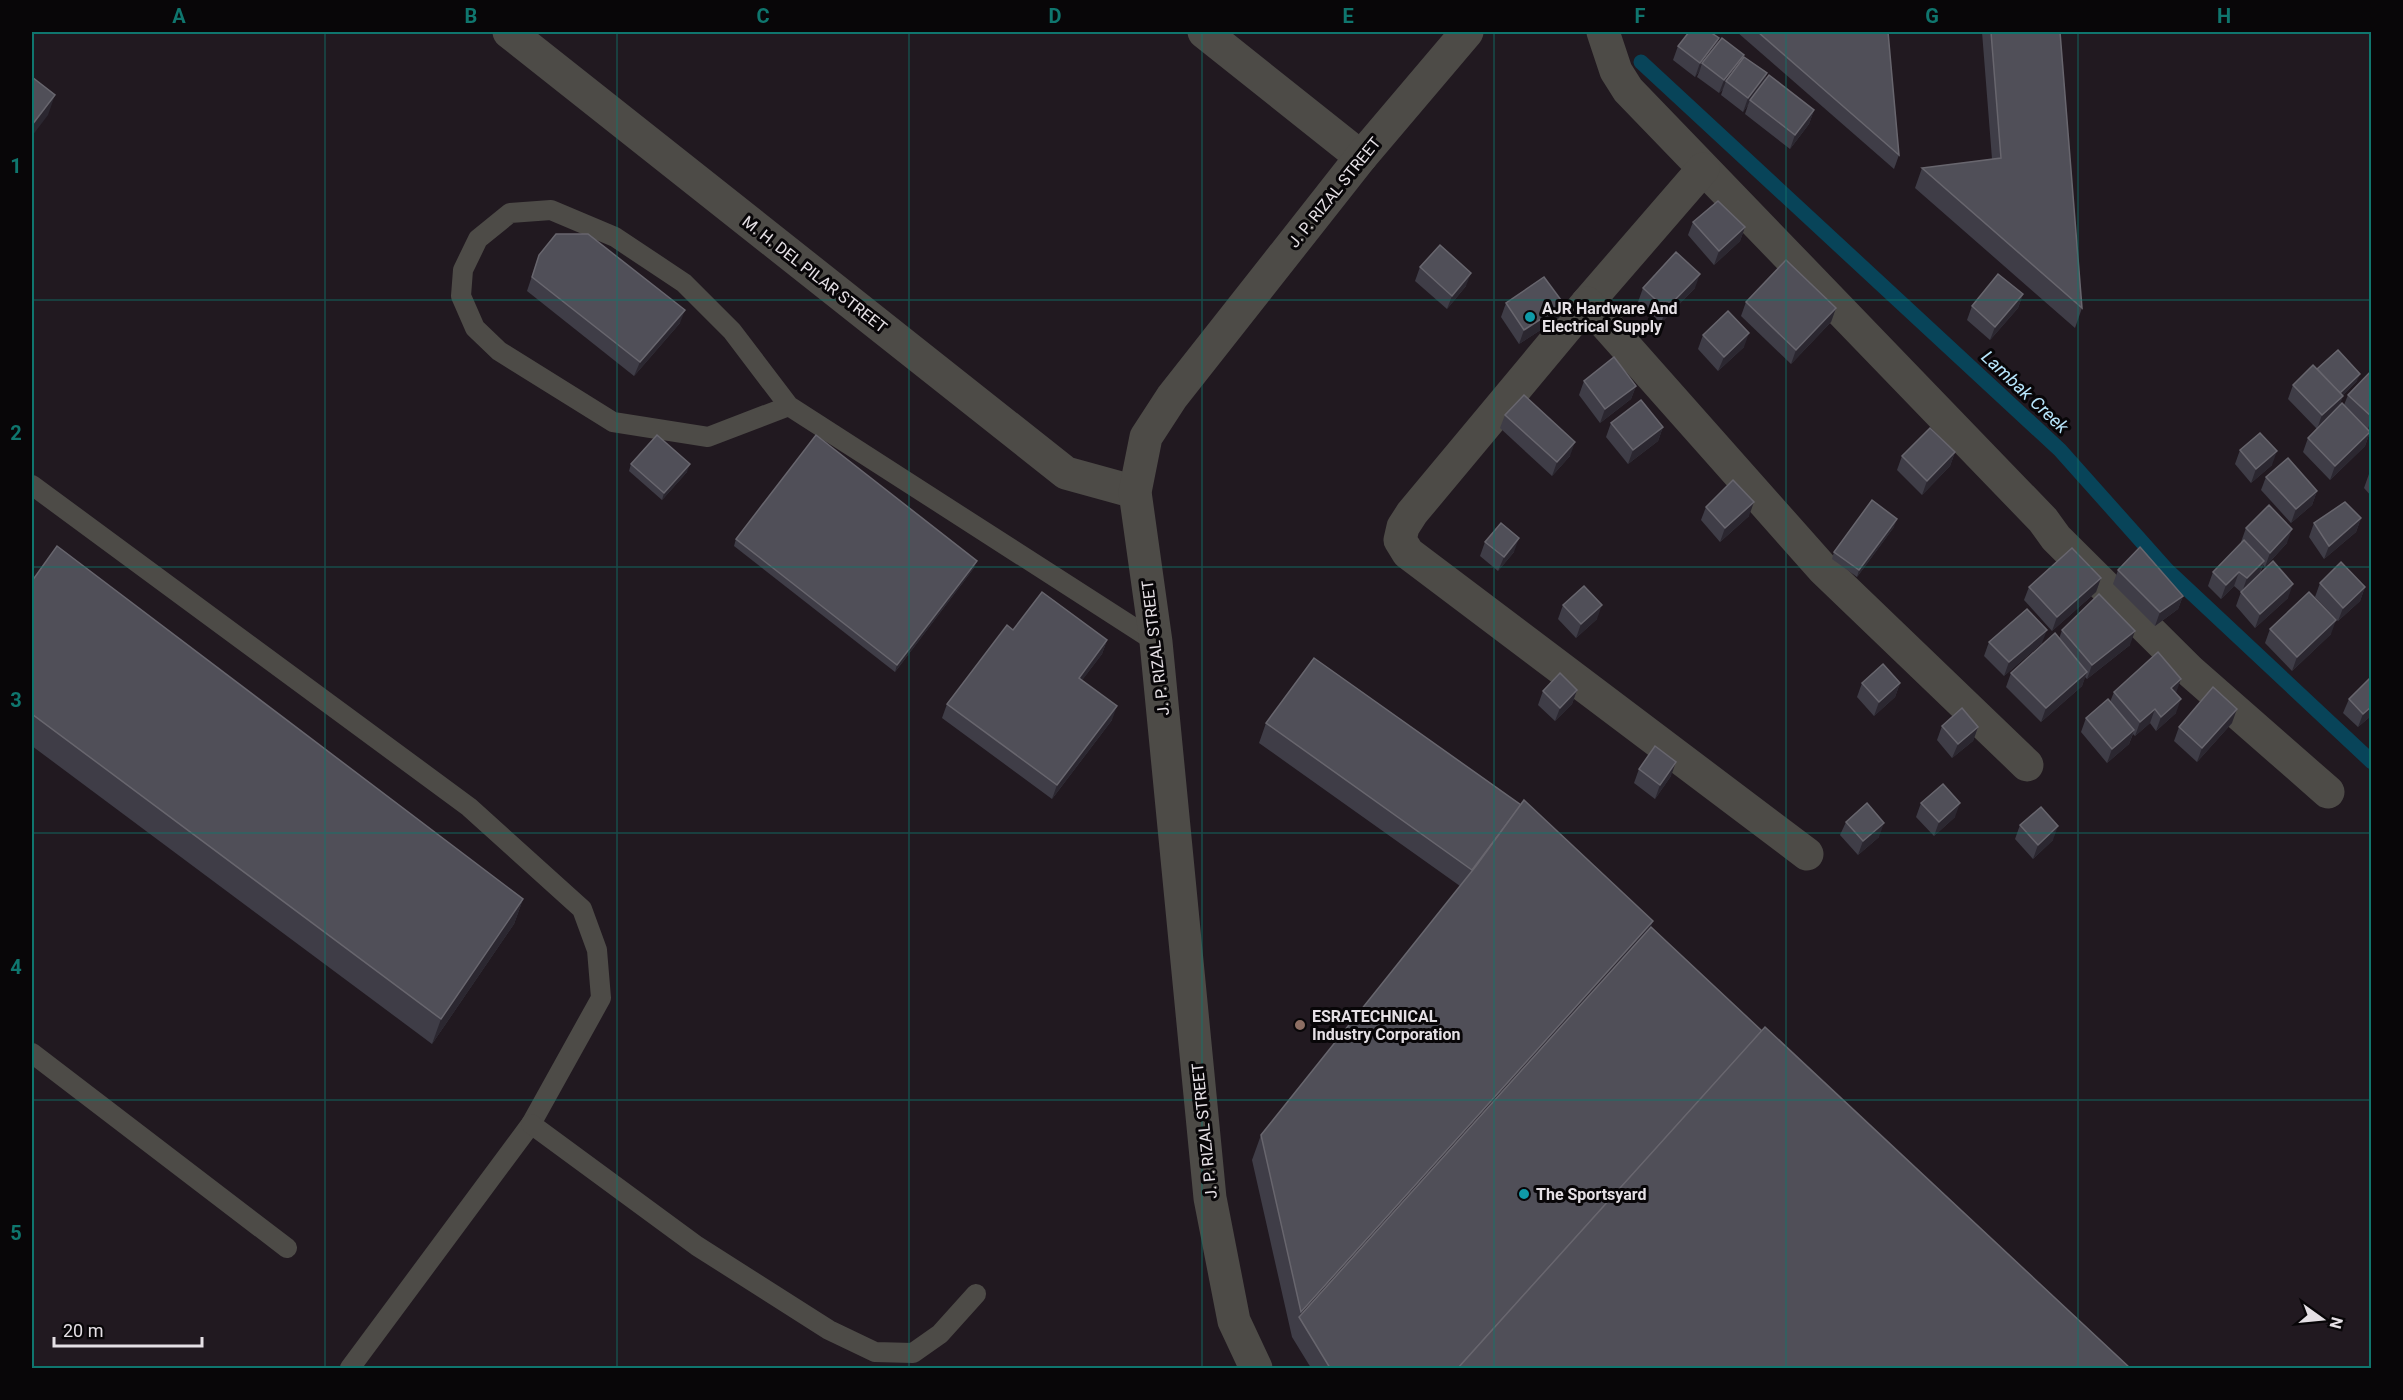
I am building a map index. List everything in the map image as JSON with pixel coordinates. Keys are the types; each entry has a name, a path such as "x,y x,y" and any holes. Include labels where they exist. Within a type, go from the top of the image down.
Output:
{"street":[{"name":"M. H. DEL PILAR STREET","path":"508,32 1066,473 1135,492"},
{"path":"1204,32 1361,157"},
{"name":"J. P. RIZAL STREET","path":"1256,1368 1234,1321 1210,1198 1156,642 1135,492 1146,437 1172,397 1361,157 1467,32"},
{"path":"1603,32 1616,71 1628,90 1703,169 2043,520 2056,537 2190,671 2328,792"},
{"path":"1703,169 1587,303 1412,513 1403,527 1400,540 1408,554 1807,854"},
{"path":"1587,303 1823,569 2027,765"}],"lane":[{"path":"789,406 708,437 613,422 499,351 475,328 461,296 463,270 478,239 510,213 551,210 615,237 684,283 732,332 789,406 1156,642"},
{"path":"32,484 469,807 582,909 597,950 601,999 531,1124 350,1368"},
{"path":"32,1053 287,1248"},
{"path":"531,1124 697,1246 829,1330 875,1352 913,1353 940,1335 976,1294"}],"building":[{"path":"1689,32 1710,32 1719,38 1700,63 1678,46"},
{"path":"1758,32 1888,32 1899,155 1813,80"},
{"path":"1991,32 2060,32 2082,308 1922,168 2001,158"},
{"path":"1722,38 1744,55 1724,80 1702,63"},
{"path":"1744,57 1767,73 1748,98 1726,81"},
{"path":"1769,75 1814,110 1795,135 1750,100"},
{"path":"32,77 55,95 32,125"},
{"path":"1718,201 1745,227 1719,251 1693,222"},
{"path":"556,234 588,234 685,310 640,362 532,277 539,255"},
{"path":"1440,245 1471,273 1452,296 1420,267"},
{"path":"1676,252 1700,274 1666,309 1643,288"},
{"path":"1786,260 1836,308 1796,350 1746,302"},
{"path":"1998,274 2023,294 1995,327 1972,306"},
{"path":"1544,277 1564,304 1524,330 1506,303"},
{"path":"1728,311 1749,333 1724,357 1703,335"},
{"path":"2338,350 2360,374 2340,393 2317,369"},
{"path":"1614,357 1636,386 1605,409 1584,381"},
{"path":"2313,365 2343,396 2322,415 2293,385"},
{"path":"2372,370 2372,417 2348,395"},
{"path":"1524,395 1575,442 1557,462 1505,415"},
{"path":"1641,400 1663,427 1633,450 1611,423"},
{"path":"2342,403 2370,432 2335,466 2308,438"},
{"path":"1930,428 1955,452 1927,481 1902,456"},
{"path":"2260,433 2277,451 2256,469 2240,450"},
{"path":"657,435 690,464 664,493 631,464"},
{"path":"816,435 977,561 897,665 736,539"},
{"path":"2288,458 2317,491 2296,509 2266,477"},
{"path":"1733,480 1754,502 1725,528 1706,507"},
{"path":"1872,500 1897,519 1859,570 1834,552"},
{"path":"2345,502 2361,518 2329,546 2314,523"},
{"path":"2269,505 2292,529 2270,553 2246,528"},
{"path":"1501,523 1519,538 1504,557 1485,542"},
{"path":"2244,540 2264,561 2247,578 2239,572 2226,585 2213,572"},
{"path":"57,546 523,899 441,1019 32,714 32,581"},
{"path":"2140,547 2183,596 2160,612 2118,570"},
{"path":"2072,548 2101,578 2057,617 2029,587"},
{"path":"2273,561 2293,584 2260,614 2241,592"},
{"path":"2341,562 2365,587 2343,608 2320,583"},
{"path":"1584,586 1602,605 1581,624 1563,605"},
{"path":"1042,592 1107,640 1079,678 1117,706 1057,785 947,704 1007,625 1013,630"},
{"path":"2309,592 2336,620 2297,657 2270,629"},
{"path":"2099,594 2135,631 2092,665 2062,630"},
{"path":"2027,609 2047,630 2009,662 1989,642"},
{"path":"2055,633 2087,672 2046,708 2011,673"},
{"path":"2158,652 2181,679 2171,688 2181,699 2161,717 2155,709 2140,722 2114,692"},
{"path":"1314,658 1521,805 1472,870 1266,723"},
{"path":"1883,664 1900,683 1879,702 1862,683"},
{"path":"1560,673 1577,690 1560,708 1543,691"},
{"path":"2372,676 2372,706 2363,714 2349,699"},
{"path":"2213,687 2237,709 2202,748 2179,727"},
{"path":"2108,699 2134,730 2112,749 2086,718"},
{"path":"1962,708 1978,727 1958,744 1942,726"},
{"path":"1655,746 1676,762 1660,785 1639,769"},
{"path":"1943,784 1960,803 1939,822 1921,803"},
{"path":"1524,800 1653,921 1301,1312 1261,1135 1476,866"},
{"path":"1867,803 1884,823 1863,841 1846,822"},
{"path":"2041,807 2058,826 2038,845 2020,825"},
{"name":"The Sportsyard","path":"1651,927 1762,1031 1458,1368 1330,1368 1299,1317"},
{"path":"1765,1027 2130,1368 1458,1368"}],"waterway":[{"name":"Lambak Creek","path":"1641,62 2060,450 2167,570 2372,762"}],"place":[{"name":"AJR Hardware And Electrical Supply","path":"1530,317"},
{"name":"ESRATECHNICAL Industry Corporation","path":"1300,1025"},
{"name":"The Sportsyard","path":"1524,1194"}]}
